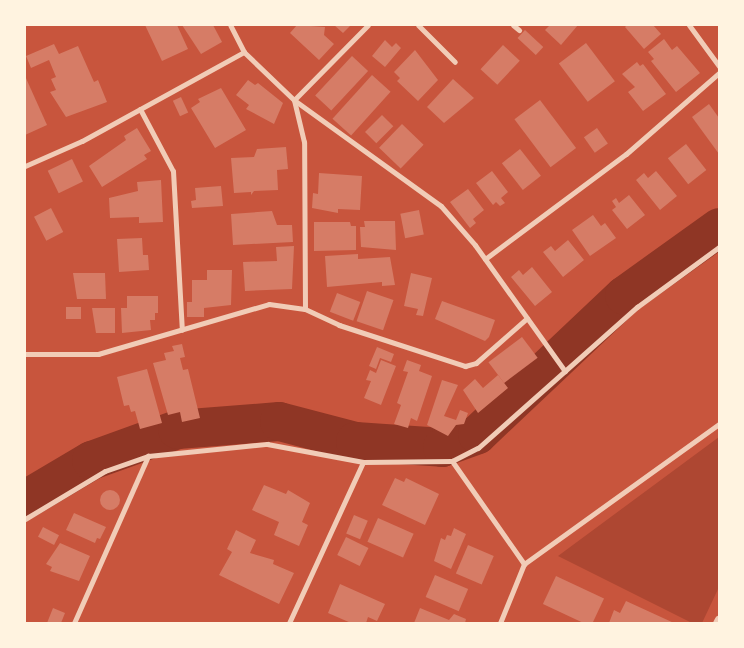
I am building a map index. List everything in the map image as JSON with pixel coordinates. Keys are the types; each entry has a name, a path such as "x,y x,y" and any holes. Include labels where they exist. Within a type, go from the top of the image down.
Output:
{"street":[{"path":"230,25 244,52 294,100 441,206 485,259 564,370"},
{"path":"294,100 368,25"},
{"path":"418,25 455,62"},
{"path":"513,25 519,30"},
{"path":"689,25 719,66"},
{"path":"25,166 82,141 244,52"},
{"path":"485,259 626,154 719,73"},
{"path":"294,100 304,142 305,309"},
{"path":"140,110 173,171 182,330"},
{"path":"25,519 105,471 148,456 267,444 363,462 452,461 478,448 637,307 719,247"},
{"path":"25,354 98,354 269,304 305,309 338,325 465,366 476,363 527,318"},
{"path":"500,623 524,564 719,424"},
{"path":"74,623 148,456"},
{"path":"452,461 524,564"},
{"path":"289,623 363,462"},
{"path":"717,623 719,619"}],"shaded area":[{"path":"719,437 719,587 702,623 692,623 558,556"}],"building":[{"path":"145,25 177,25 188,49 162,61"},
{"path":"182,25 213,25 222,42 201,54"},
{"path":"297,25 325,27 324,35 334,44 319,60 290,33"},
{"path":"334,25 351,25 343,33"},
{"path":"550,25 578,25 561,45 545,30"},
{"path":"627,25 653,25 661,34 644,49 625,27"},
{"path":"525,30 543,47 536,55 517,38"},
{"path":"664,39 672,50 677,46 700,73 676,92 651,61 654,59 648,52"},
{"path":"385,40 392,47 396,43 401,48 385,67 372,56"},
{"path":"586,43 615,81 588,102 559,63"},
{"path":"54,44 59,54 78,46 94,82 98,80 107,102 66,117 50,92 56,90 51,79 56,77 49,60 31,68 26,56"},
{"path":"503,45 520,61 497,85 480,69"},
{"path":"415,50 438,80 418,101 397,81 400,78 394,72"},
{"path":"352,56 368,71 331,110 315,95"},
{"path":"637,62 640,66 643,64 666,94 643,111 628,92 635,87 622,74"},
{"path":"372,75 391,92 351,136 333,119"},
{"path":"25,76 47,125 25,135"},
{"path":"453,79 474,98 444,123 427,107"},
{"path":"248,80 255,85 258,83 283,103 274,124 246,109 249,105 236,95"},
{"path":"221,88 246,130 215,148 191,108 200,102 198,99"},
{"path":"181,97 188,112 180,116 173,101"},
{"path":"540,100 576,148 551,167 514,119"},
{"path":"709,104 719,118 719,154 692,117"},
{"path":"382,115 393,126 376,143 365,132"},
{"path":"402,124 424,145 401,169 379,148"},
{"path":"137,128 151,151 144,155 147,159 102,187 89,166 126,140 124,136"},
{"path":"597,128 608,144 595,153 584,137"},
{"path":"686,144 706,170 688,184 668,158"},
{"path":"286,147 288,169 277,170 278,190 254,191 251,195 251,192 234,193 231,158 254,157 257,149"},
{"path":"520,149 541,176 523,190 502,163"},
{"path":"72,159 83,181 59,193 48,171"},
{"path":"492,171 508,192 501,198 505,203 500,206 496,202 493,205 476,183"},
{"path":"656,171 677,196 660,210 636,180 644,173 648,178"},
{"path":"319,173 362,176 360,210 338,209 338,213 312,208 313,193 318,194"},
{"path":"161,180 163,222 139,223 139,217 110,218 109,198 138,191 137,182"},
{"path":"221,186 223,206 192,208 191,201 196,200 195,188"},
{"path":"468,189 484,210 473,219 476,223 470,228 450,202"},
{"path":"629,195 645,215 627,229 612,210 616,207 612,201 616,198 619,203"},
{"path":"51,208 63,232 46,241 34,217"},
{"path":"419,210 424,235 405,238 400,214"},
{"path":"272,211 277,225 292,225 293,242 233,245 231,214"},
{"path":"593,215 601,226 605,223 616,238 590,256 572,230"},
{"path":"364,221 395,221 396,250 361,247 360,227 365,227"},
{"path":"314,222 350,222 351,226 356,226 356,250 314,251"},
{"path":"142,238 143,255 148,255 149,270 119,272 117,239"},
{"path":"568,240 584,260 563,277 543,252 551,246 555,251"},
{"path":"294,246 292,289 245,291 243,262 277,261 276,247"},
{"path":"358,254 358,259 390,257 395,285 382,286 382,282 327,287 325,256"},
{"path":"532,267 552,292 535,306 511,277 519,270 523,275"},
{"path":"207,270 232,270 231,305 204,308 204,317 187,317 187,302 192,302 192,280 207,280"},
{"path":"73,273 105,273 106,299 77,299"},
{"path":"411,273 432,278 423,316 416,315 418,309 404,306"},
{"path":"367,291 393,300 383,330 357,321"},
{"path":"337,293 360,302 353,321 330,312"},
{"path":"127,296 158,296 158,313 155,313 155,320 150,320 151,330 122,333 121,308 127,308"},
{"path":"442,301 495,320 489,337 485,341 435,319"},
{"path":"66,307 81,307 81,319 66,319"},
{"path":"92,308 115,308 115,333 96,333"},
{"path":"522,337 538,358 504,383 488,362"},
{"path":"182,344 185,357 180,358 183,370 188,369 200,418 182,422 180,412 168,415 153,363 166,360 164,353 174,351 172,346"},
{"path":"377,347 394,354 391,362 380,358 376,369 369,366"},
{"path":"381,360 396,366 381,405 364,398 371,381 366,380 370,370 376,373"},
{"path":"407,360 421,365 419,371 432,376 417,421 411,418 408,428 394,424 401,405 397,403 408,372 403,371"},
{"path":"147,369 162,423 140,429 135,411 131,412 129,405 124,406 117,377"},
{"path":"498,375 508,388 478,413 463,390 475,379 483,388"},
{"path":"442,380 458,385 444,416 456,420 460,410 468,413 464,424 456,425 448,436 427,425"},
{"path":"395,478 404,482 406,478 439,494 425,525 382,505"},
{"path":"264,485 286,494 288,490 310,503 302,522 308,525 299,546 274,535 279,522 252,510"},
{"path":"110,490 117,493 120,500 117,507 110,510 103,507 100,500 103,493"},
{"path":"74,513 106,527 100,539 97,538 95,543 66,530"},
{"path":"354,515 368,521 360,539 346,533"},
{"path":"378,518 414,534 403,558 367,542"},
{"path":"43,527 59,535 54,545 38,537"},
{"path":"454,528 466,534 451,569 434,561 441,538 445,540 447,535 451,536"},
{"path":"236,530 256,540 250,553 274,560 273,564 294,573 279,604 219,575 232,552 227,549"},
{"path":"346,537 368,548 360,566 337,555"},
{"path":"60,543 90,556 79,581 50,571 52,567 46,564"},
{"path":"468,545 494,556 482,584 456,574"},
{"path":"435,575 468,589 459,611 426,597"},
{"path":"556,576 604,598 593,623 583,623 543,604"},
{"path":"340,584 385,604 377,621 368,617 366,623 351,623 328,613"},
{"path":"626,601 674,623 609,623 614,610 620,613"},
{"path":"53,608 65,613 61,623 47,623"},
{"path":"420,608 449,620 454,614 466,619 465,623 414,623"}],"waterway":[{"path":"25,499 91,460 177,429 279,421 355,441 442,447 477,434 624,295 719,227"}]}
